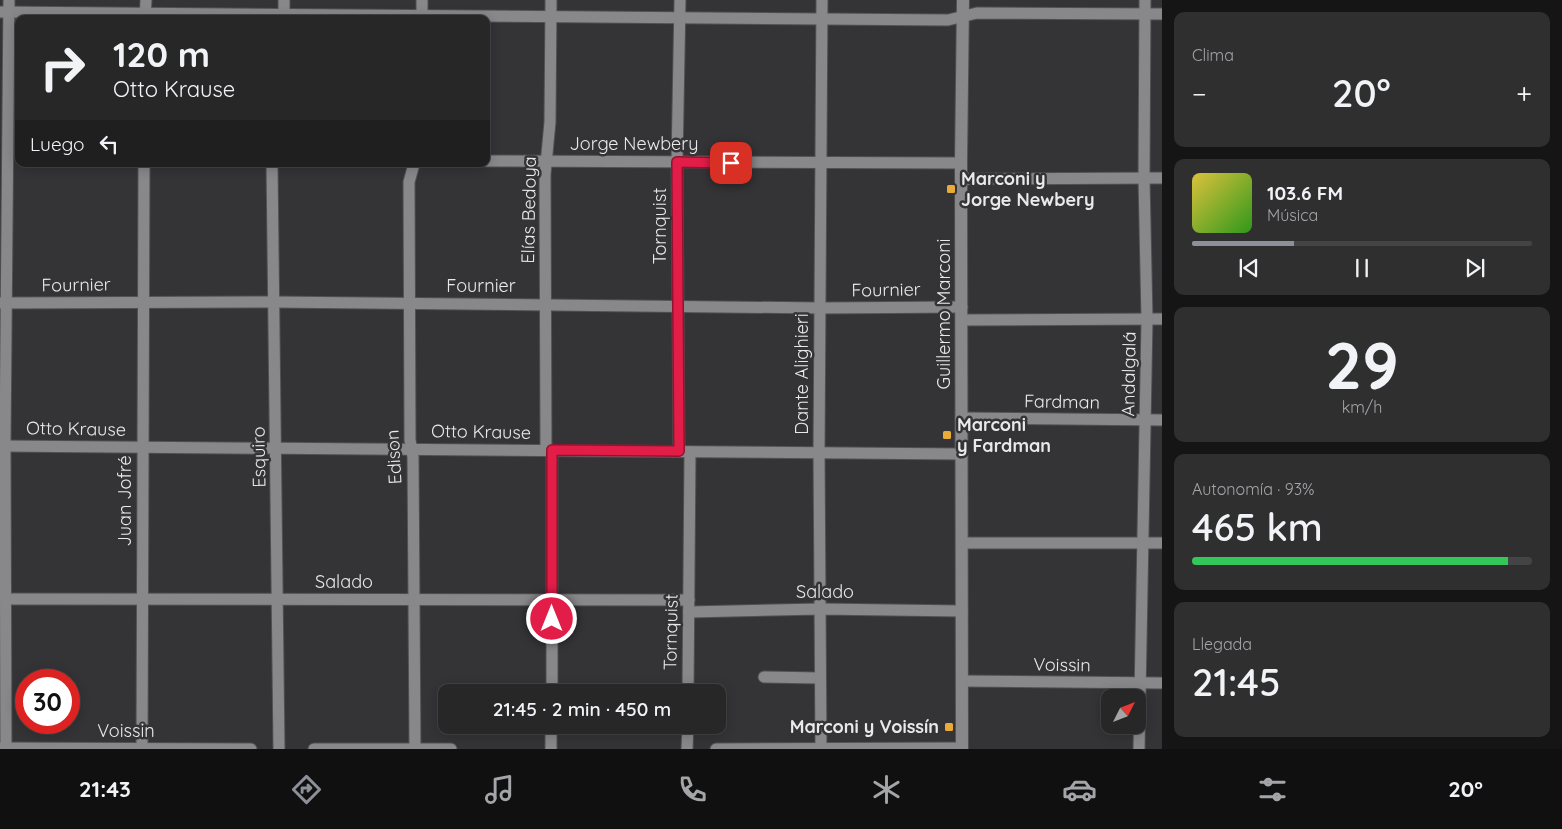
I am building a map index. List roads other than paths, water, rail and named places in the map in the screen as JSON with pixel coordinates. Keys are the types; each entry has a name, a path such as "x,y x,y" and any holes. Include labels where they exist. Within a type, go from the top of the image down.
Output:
{"street":[{"path":"4,748 3,303 9,157 4,12 9,0"},
{"path":"145,15 146,0"},
{"path":"284,0 284,15"},
{"path":"422,0 422,15"},
{"name":"Elías Bedoya","path":"551,0 550,122 546,161 545,304 552,600 552,684"},
{"name":"Tornquist","path":"680,0 677,162 678,307 689,606 688,684"},
{"name":"Dante Alighieri","path":"821,748 820,308 822,0"},
{"name":"Guillermo Marconi","path":"962,748 961,163 963,0"},
{"name":"Andalgalá","path":"1139,749 1147,319 1144,178 1146,0"},
{"path":"4,12 110,15"},
{"path":"490,16 948,20 963,18 977,13 1162,14"},
{"name":"Jorge Newbery","path":"490,160 961,163"},
{"name":"Juan Jofré","path":"142,749 144,167"},
{"name":"Esquiro","path":"272,167 280,749"},
{"name":"Edison","path":"413,167 409,182 408,304 415,600 415,749"},
{"path":"961,179 1162,178"},
{"name":"Fournier","path":"3,303 273,302 678,307 962,307"},
{"path":"962,320 1162,319"},
{"name":"Fardman","path":"961,418 1162,420"},
{"name":"Otto Krause","path":"3,446 961,454"},
{"path":"963,542 1162,543"},
{"name":"Salado","path":"3,599 552,600 689,606 962,611"},
{"path":"764,677 820,678"},
{"name":"Voissin","path":"962,681 1162,683"},
{"path":"551,749 552,734"},
{"path":"687,749 688,734"},
{"name":"Voissin","path":"4,748 251,749"},
{"path":"716,749 962,748"},
{"path":"314,749 451,749"}],"place":[{"name":"Marconi y Jorge Newbery","path":"951,189"},
{"name":"Marconi y Fardman","path":"947,435"},
{"name":"Marconi y Voissín","path":"949,727"}]}
